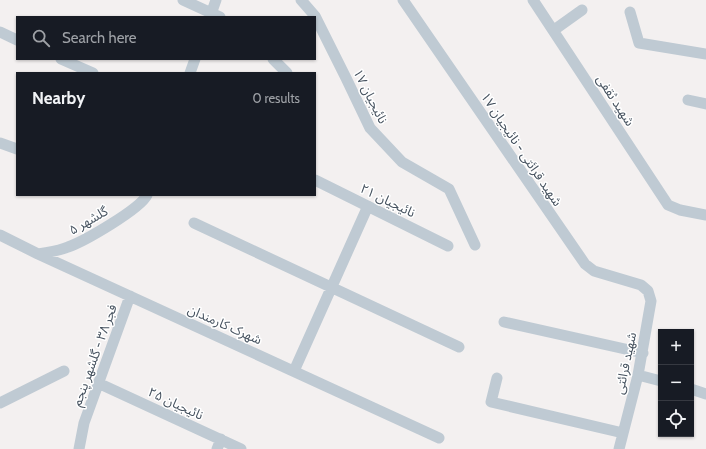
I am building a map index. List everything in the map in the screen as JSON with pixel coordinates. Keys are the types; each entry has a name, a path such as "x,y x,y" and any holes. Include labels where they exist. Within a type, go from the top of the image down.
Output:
{"street":[{"path":"183,0 214,15 216,0"},
{"name":"نائیجیان ۱۷","path":"301,0 315,16"},
{"name":"شهید قرائتی - نائیجیان ۱۷","path":"403,0 585,264 594,271 641,285"},
{"name":"شهید ثقفی","path":"533,0 668,205 680,210 706,215"},
{"path":"554,30 582,10"},
{"path":"630,12 639,43 706,54"},
{"name":"نائیجیان ۱۷","path":"316,18 370,128 402,162 449,189 475,245"},
{"path":"0,32 16,40"},
{"path":"63,60 91,72"},
{"path":"190,72 195,60"},
{"path":"274,60 286,72"},
{"path":"688,100 706,104"},
{"path":"0,143 16,149"},
{"name":"نائیجیان ۲۱","path":"316,180 448,246"},
{"name":"گلشهر ۵","path":"38,254 67,247 79,242 129,213 144,196"},
{"path":"294,371 368,206"},
{"path":"194,223 459,347"},
{"name":"شهرک کارمندان","path":"0,235 38,254 439,438"},
{"name":"شهید قرائتی","path":"620,449 643,353 651,301 648,291 641,285"},
{"name":"فجر ۳۸ - گلشهر پنجم","path":"79,449 84,423 130,296"},
{"path":"504,322 643,353"},
{"path":"0,403 64,372"},
{"path":"638,375 658,380"},
{"path":"496,378 491,402 623,433"},
{"name":"نائیجیان ۲۵","path":"98,383 219,444 241,449"},
{"path":"694,391 706,394"}]}
